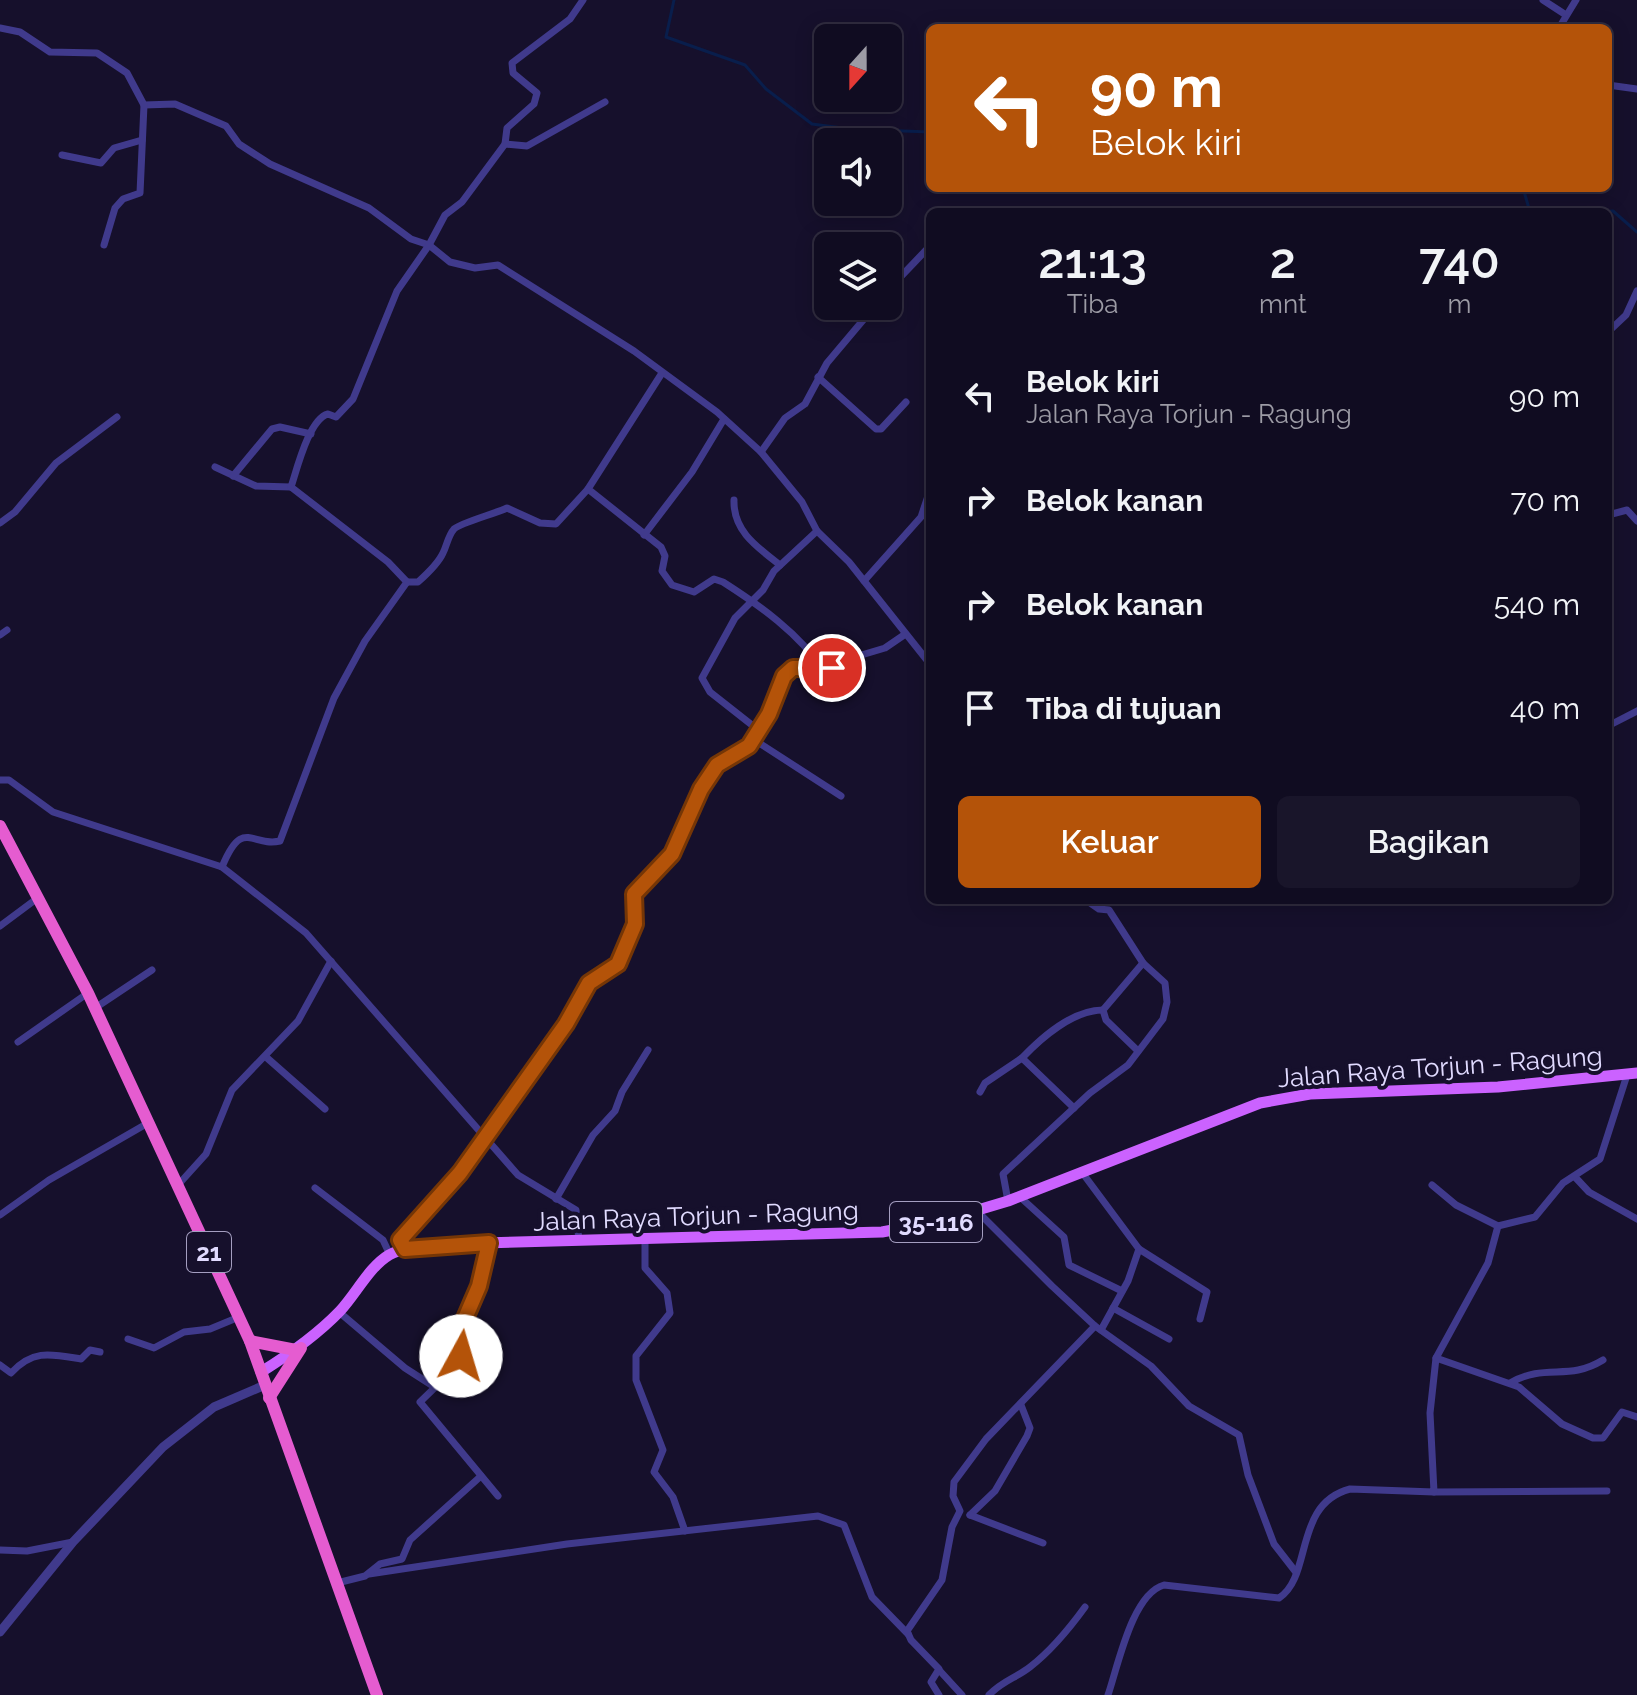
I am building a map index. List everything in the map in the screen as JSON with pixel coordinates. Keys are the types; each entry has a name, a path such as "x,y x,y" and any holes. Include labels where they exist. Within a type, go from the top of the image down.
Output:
{"highway":[{"name":"21","path":"0,826 88,993 250,1341 377,1695"},
{"path":"250,1341 298,1349"},
{"path":"265,1385 298,1349"}],"main road":[{"name":"Jalan Raya Torjun - Ragung","path":"265,1385 298,1349 339,1312 390,1255 405,1249 489,1243 882,1232 977,1211 1240,1109 1297,1096 1498,1087 1632,1074"}],"street":[{"path":"291,487 311,434 322,415 336,417 353,399 397,291 429,245 445,215 462,202 505,144 507,128 538,96 513,73 511,65 570,19 583,0"},
{"path":"1543,0 1566,15"},
{"path":"1561,24 1576,0"},
{"path":"0,28 20,32 50,52 97,53 127,73 144,105 140,193 123,199 115,208 104,245"},
{"path":"1612,86 1637,89"},
{"path":"505,144 527,146 605,102"},
{"path":"144,105 175,104 226,126 248,151 369,208 411,239 429,245 450,262 464,267 498,265 587,319 724,419 761,452 790,485 817,531 864,581 926,660"},
{"path":"62,155 101,163 114,148 142,140"},
{"path":"902,275 926,250"},
{"path":"1612,328 1626,315 1637,291"},
{"path":"761,452 785,418 810,397 818,377 864,320"},
{"path":"215,467 265,488 291,487 388,562 407,582 418,582 442,556 454,529 461,524 485,519 507,508 540,523 556,524 588,489 662,373"},
{"path":"818,377 876,429 881,429 906,402"},
{"path":"0,523 15,512 56,463 117,417"},
{"path":"644,535 692,472 724,419"},
{"path":"233,476 272,429 280,427 311,434"},
{"path":"588,489 664,552 662,571 672,585 694,592 714,579 753,602 813,654 823,670"},
{"path":"734,500 735,520 753,543 780,565"},
{"path":"864,581 921,517 926,502"},
{"path":"1612,514 1630,511 1637,502"},
{"path":"1630,511 1637,521"},
{"path":"757,729 710,692 702,678 727,630 753,602 780,565 817,531"},
{"path":"222,867 232,847 242,839 252,836 274,843 280,841 334,698 365,641 407,582"},
{"path":"405,1249 400,1240 460,1173 566,1024 589,983 618,964 635,924 634,894 672,854 717,765 749,746 769,714 779,686 789,671 799,668 823,670 885,648 904,635"},
{"path":"1612,724 1637,711"},
{"path":"753,739 841,796"},
{"path":"0,780 9,780 53,812 222,867 281,910 331,961 518,1175 576,1210 579,1241"},
{"path":"0,926 39,897"},
{"path":"1092,904 1109,910"},
{"path":"1109,910 1113,904"},
{"path":"1109,910 1143,963 1165,983 1167,1002 1158,1029 1128,1065 1074,1108 1003,1174 1013,1198 1064,1237 1069,1265 1122,1291"},
{"path":"178,1185 206,1154 232,1090 298,1021 331,961"},
{"path":"980,1092 985,1083 1061,1026 1087,1011 1103,1010 1143,963"},
{"path":"95,1008 152,970"},
{"path":"18,1042 88,993"},
{"path":"1103,1010 1106,1020 1138,1051"},
{"path":"556,1199 593,1135 615,1111 622,1092 648,1050"},
{"path":"266,1057 325,1109"},
{"path":"1022,1058 1074,1108"},
{"path":"1432,1185 1456,1205 1498,1226 1535,1217 1563,1183 1603,1154 1605,1139 1632,1074"},
{"path":"0,1215 49,1180 148,1123"},
{"path":"1081,1171 1139,1249 1207,1292 1200,1319"},
{"path":"1575,1177 1589,1192 1637,1219"},
{"path":"315,1188 383,1240 390,1255"},
{"path":"977,1211 1098,1328 1151,1366 1189,1406 1239,1435 1248,1475 1274,1544 1295,1571"},
{"path":"1435,1488 1430,1413 1436,1358 1488,1263 1498,1226"},
{"path":"645,1240 645,1268 667,1293 670,1313 636,1356 636,1380 663,1450 654,1472 673,1497 685,1531"},
{"path":"489,1243 473,1301 457,1337 461,1356 453,1370 421,1398 421,1404 498,1496"},
{"path":"1043,1543 960,1511 953,1496 954,1482 986,1439 1098,1328 1122,1291 1139,1249"},
{"path":"1113,1308 1169,1339"},
{"path":"339,1312 405,1368 433,1386"},
{"path":"128,1339 154,1348 184,1332 210,1329 239,1317"},
{"path":"0,1365 11,1373 24,1359 49,1354 81,1359 90,1350 100,1352"},
{"path":"1436,1358 1510,1383 1527,1392 1556,1420 1599,1440 1618,1413 1637,1417"},
{"path":"1510,1383 1529,1372 1576,1372 1603,1360"},
{"path":"0,1632 73,1542 142,1468 198,1418 265,1385"},
{"path":"970,1515 995,1491 1027,1436 1030,1428 1021,1405"},
{"path":"369,1574 380,1564 405,1556 410,1540 481,1476"},
{"path":"1108,1695 1137,1613 1155,1588 1164,1585 1279,1598 1291,1586 1313,1521 1322,1505 1336,1492 1350,1489 1435,1488 1607,1491"},
{"path":"908,1634 942,1580 952,1527 960,1511"},
{"path":"337,1583 369,1574 567,1544 818,1516 844,1525 872,1597 962,1695"},
{"path":"0,1550 27,1551 73,1542"},
{"path":"989,1695 1003,1681 1026,1671 1048,1652 1085,1607"},
{"path":"939,1695 931,1682 940,1671"}],"waterway":[{"path":"674,0 666,37 745,65 766,89 812,124 926,132"},
{"path":"1524,192 1529,208"},
{"path":"1612,211 1637,232"}],"route":[{"path":"461,1356 457,1337 479,1286 489,1243 405,1249 400,1240 460,1173 566,1024 589,983 618,964 635,924 631,899 672,854 701,789 717,765 749,746 769,714 784,676 793,668 832,668"}]}
